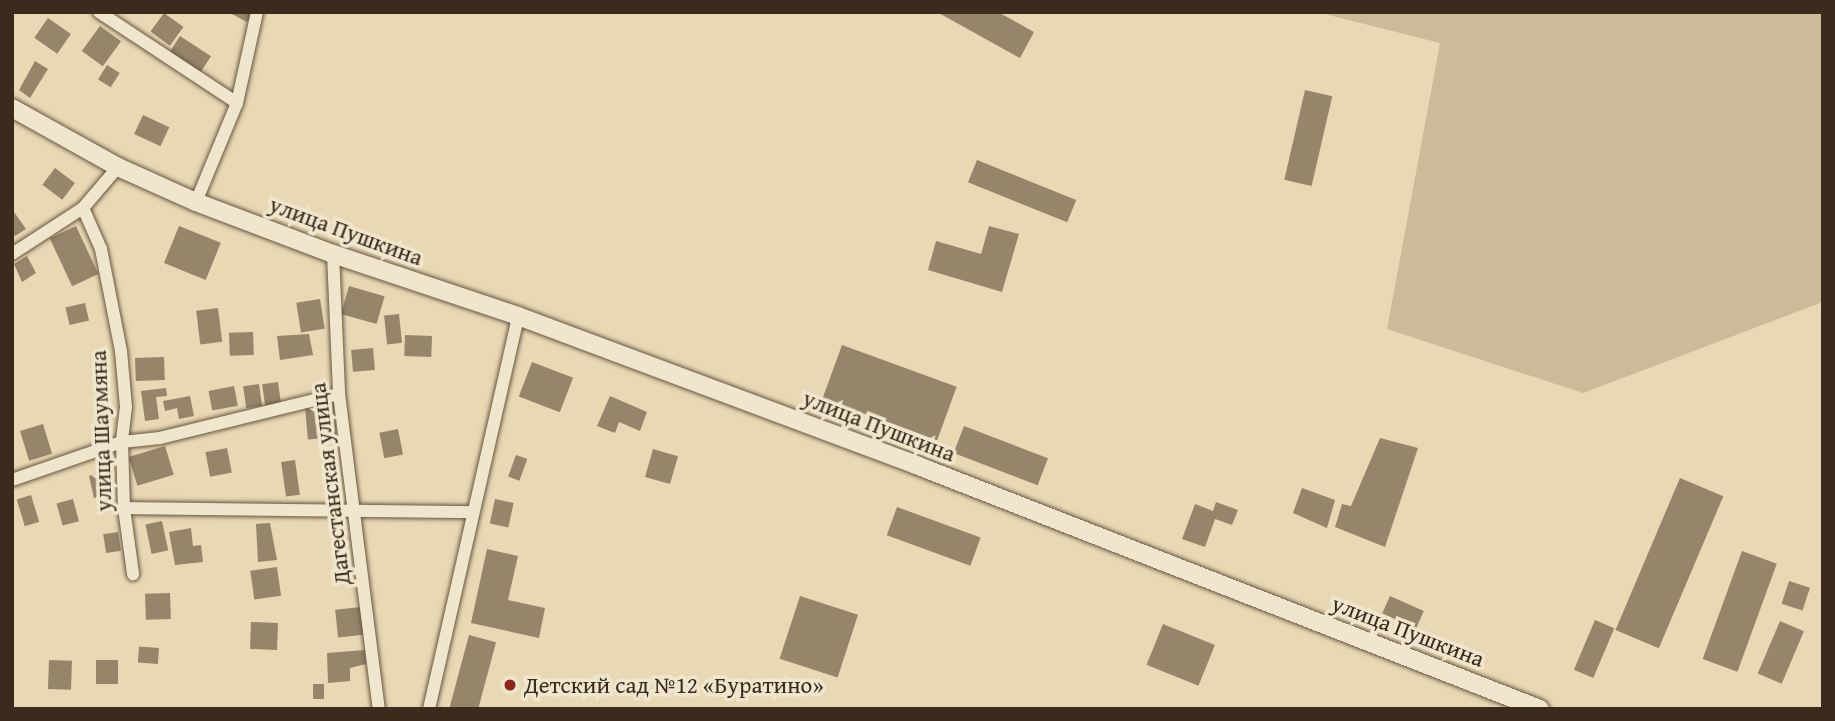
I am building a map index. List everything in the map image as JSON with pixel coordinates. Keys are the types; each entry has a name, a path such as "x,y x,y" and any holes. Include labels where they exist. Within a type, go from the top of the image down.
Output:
{"street":[{"path":"99,12 237,103"},
{"path":"196,202 237,103 257,12"},
{"name":"улица Пушкина","path":"12,108 118,167 196,202 332,254 518,316 1540,709"},
{"path":"12,254 83,208 118,167"},
{"name":"улица Шаумяна","path":"83,208 101,248 121,351 126,407 122,442 124,508 133,573"},
{"name":"Дагестанская улица","path":"332,254 339,394 379,709"},
{"path":"429,709 518,316"},
{"path":"12,480 122,442 160,438 339,394"},
{"path":"124,508 353,508 472,512"}],"shaded area":[{"path":"1317,12 1823,12 1823,302 1583,393 1387,329 1440,43"}],"building":[{"path":"228,12 253,12 247,22"},
{"path":"937,12 998,12 1034,32 1020,58"},
{"path":"164,13 183,27 170,46 150,32"},
{"path":"48,18 71,34 57,54 34,38"},
{"path":"100,26 121,41 103,66 82,51"},
{"path":"180,36 211,56 201,72 170,52"},
{"path":"35,61 48,69 30,98 19,90"},
{"path":"107,65 120,73 111,87 98,79"},
{"path":"1305,90 1332,96 1312,186 1284,180"},
{"path":"143,115 169,127 160,146 134,134"},
{"path":"977,160 1076,200 1067,222 968,182"},
{"path":"55,168 75,183 62,200 42,185"},
{"path":"14,212 26,229 15,236 12,232"},
{"path":"76,226 98,274 72,286 50,238"},
{"path":"179,226 221,243 206,280 164,263"},
{"path":"989,226 1019,234 1002,292 928,270 936,241 981,254"},
{"path":"27,256 36,273 22,282 14,264"},
{"path":"349,286 385,296 377,324 341,314"},
{"path":"320,299 325,329 301,332 296,303"},
{"path":"85,303 89,321 70,325 66,307"},
{"path":"218,308 222,342 200,344 196,311"},
{"path":"399,314 402,343 387,344 384,316"},
{"path":"253,332 254,355 230,356 229,333"},
{"path":"309,334 313,355 280,360 277,336"},
{"path":"405,335 432,336 431,357 404,356"},
{"path":"842,345 957,387 937,440 823,399"},
{"path":"373,348 375,370 353,372 351,350"},
{"path":"164,357 165,380 136,381 135,358"},
{"path":"532,362 573,378 560,412 519,397"},
{"path":"278,382 281,404 265,406 262,384"},
{"path":"259,384 262,406 246,408 243,386"},
{"path":"234,386 238,406 212,411 208,391"},
{"path":"166,388 167,396 156,397 159,419 145,421 141,391"},
{"path":"190,396 194,416 179,419 177,408 165,411 163,401"},
{"path":"610,396 647,412 640,431 619,422 615,433 597,426"},
{"path":"334,405 337,437 308,439 305,408"},
{"path":"43,424 52,454 29,461 20,431"},
{"path":"964,426 1048,458 1038,485 954,453"},
{"path":"398,429 403,455 384,458 379,433"},
{"path":"1380,438 1418,448 1385,547 1335,527 1342,504 1351,506"},
{"path":"165,446 174,475 137,486 129,457"},
{"path":"227,448 232,473 210,477 205,452"},
{"path":"653,449 678,456 670,484 645,477"},
{"path":"516,455 527,459 519,481 508,477"},
{"path":"295,460 300,495 286,497 281,462"},
{"path":"105,470 110,493 94,498 89,476"},
{"path":"1680,478 1723,496 1659,648 1616,630"},
{"path":"1302,488 1335,500 1327,528 1293,513"},
{"path":"31,495 39,522 25,526 17,499"},
{"path":"73,499 79,521 63,526 57,503"},
{"path":"495,499 514,503 508,527 490,523"},
{"path":"1216,502 1238,510 1232,525 1215,519 1205,547 1182,539 1195,504 1213,511"},
{"path":"897,507 981,537 970,566 887,535"},
{"path":"162,521 168,550 152,554 145,525"},
{"path":"270,523 277,560 258,562 256,524"},
{"path":"191,528 193,546 201,545 203,562 175,565 169,532"},
{"path":"118,532 121,551 106,553 103,534"},
{"path":"487,549 518,556 508,600 545,608 539,638 471,623"},
{"path":"1742,551 1777,564 1737,672 1703,659"},
{"path":"277,567 281,596 254,599 250,571"},
{"path":"1789,581 1810,588 1803,611 1782,604"},
{"path":"170,593 171,619 146,620 145,594"},
{"path":"800,596 858,615 838,678 780,659"},
{"path":"1390,596 1424,611 1416,628 1382,613"},
{"path":"361,607 364,635 338,638 335,610"},
{"path":"1595,620 1614,628 1593,678 1574,670"},
{"path":"1780,621 1804,631 1782,684 1758,673"},
{"path":"251,622 278,623 277,650 250,649"},
{"path":"1163,624 1215,645 1198,686 1147,665"},
{"path":"469,635 496,642 478,709 449,708"},
{"path":"139,647 159,648 158,664 138,663"},
{"path":"365,650 366,664 350,668 350,681 328,683 327,653"},
{"path":"49,660 72,661 71,690 48,689"},
{"path":"96,660 118,660 118,684 96,684"},
{"path":"313,684 324,684 324,699 313,699"}],"place":[{"name":"Детский сад №12 «Буратино»","path":"510,685"}]}
